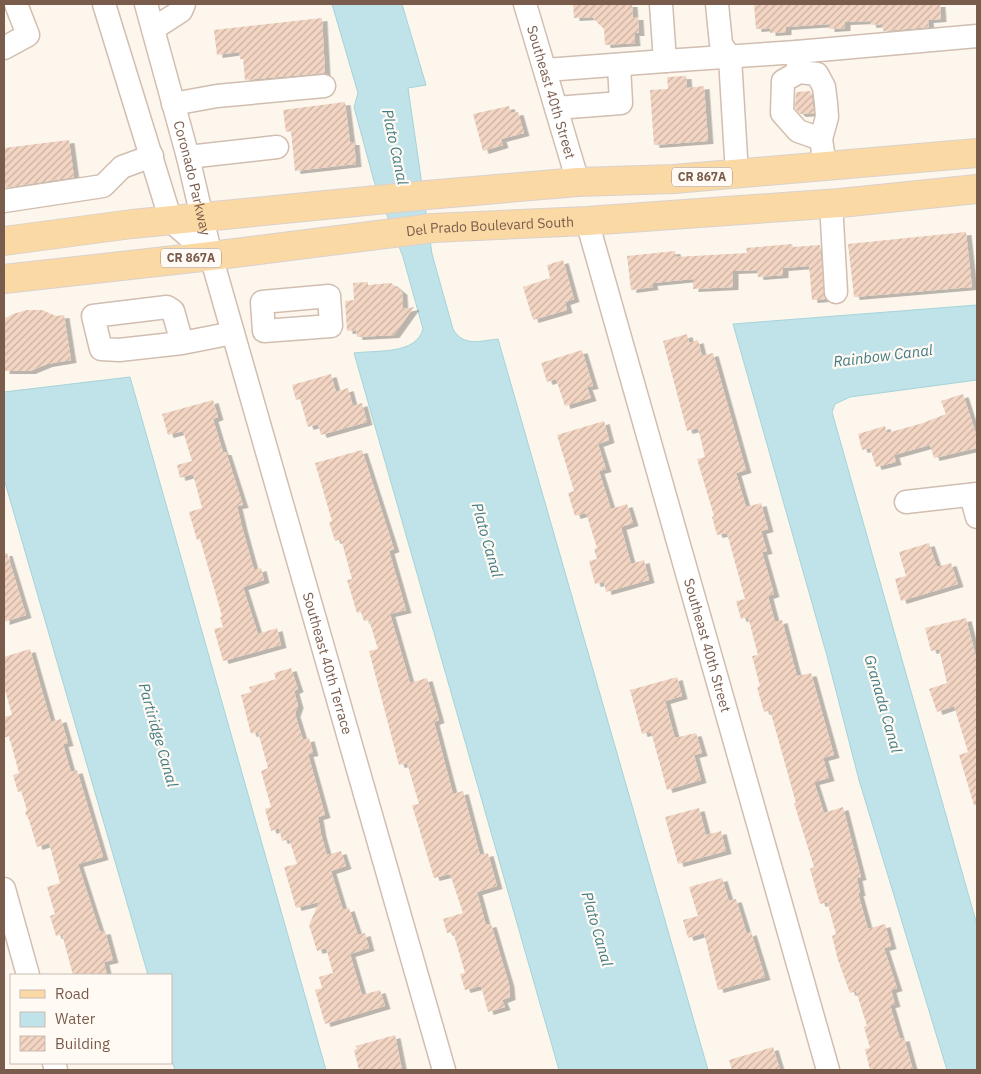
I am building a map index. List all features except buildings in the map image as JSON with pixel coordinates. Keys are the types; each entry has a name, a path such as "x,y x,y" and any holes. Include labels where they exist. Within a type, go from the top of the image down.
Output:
{"main road":[{"name":"CR 867A","path":"4,241 370,200 578,182 737,174 977,153"},
{"path":"586,221 601,200 627,181"},
{"path":"532,224 563,201 578,182"},
{"name":"Del Prado Boulevard South","path":"4,279 211,256 433,228 586,221 831,203 977,189"}],"street":[{"path":"4,48 28,35 16,4"},
{"path":"104,4 171,221"},
{"name":"Coronado Parkway","path":"146,4 188,157 211,256"},
{"path":"153,29 181,10 184,4"},
{"name":"Southeast 40th Street","path":"525,4 578,182"},
{"path":"661,4 665,61"},
{"path":"717,4 721,44 730,58 737,174"},
{"path":"546,70 730,58 798,62 977,36"},
{"path":"798,62 817,74 824,86 826,117 821,139 825,166"},
{"path":"798,62 783,81 782,113 798,131 821,139"},
{"path":"556,108 621,103 619,65"},
{"path":"173,104 217,96 324,86"},
{"path":"188,157 277,147"},
{"path":"4,201 104,186 122,167 152,156"},
{"path":"831,203 836,292"},
{"name":"Coronado Parkway","path":"171,221 211,256"},
{"name":"Southeast 40th Street","path":"586,221 828,1070"},
{"name":"Southeast 40th Terrace","path":"211,256 444,1070"},
{"path":"182,343 263,316"},
{"path":"906,502 974,495 977,517"},
{"path":"4,889 28,974"}],"water":[{"name":"Plato Canal","path":"332,4 402,4 426,85 408,88 432,254 453,329 457,335 467,341 498,339 708,1070 559,1070 354,353 394,350 404,347 419,337 423,329 403,257 374,181 354,107 358,93"},
{"path":"977,305 977,380 850,397 835,404 832,412 977,925 977,1070 947,1070 859,780 827,656 733,324"},
{"name":"Partiridge Canal","path":"130,377 326,1070 175,1070 172,1061 172,974 148,974 4,479 4,392"}],"water label":[{"name":"Rainbow Canal","path":"883,356"},
{"name":"Granada Canal","path":"883,704"}]}
